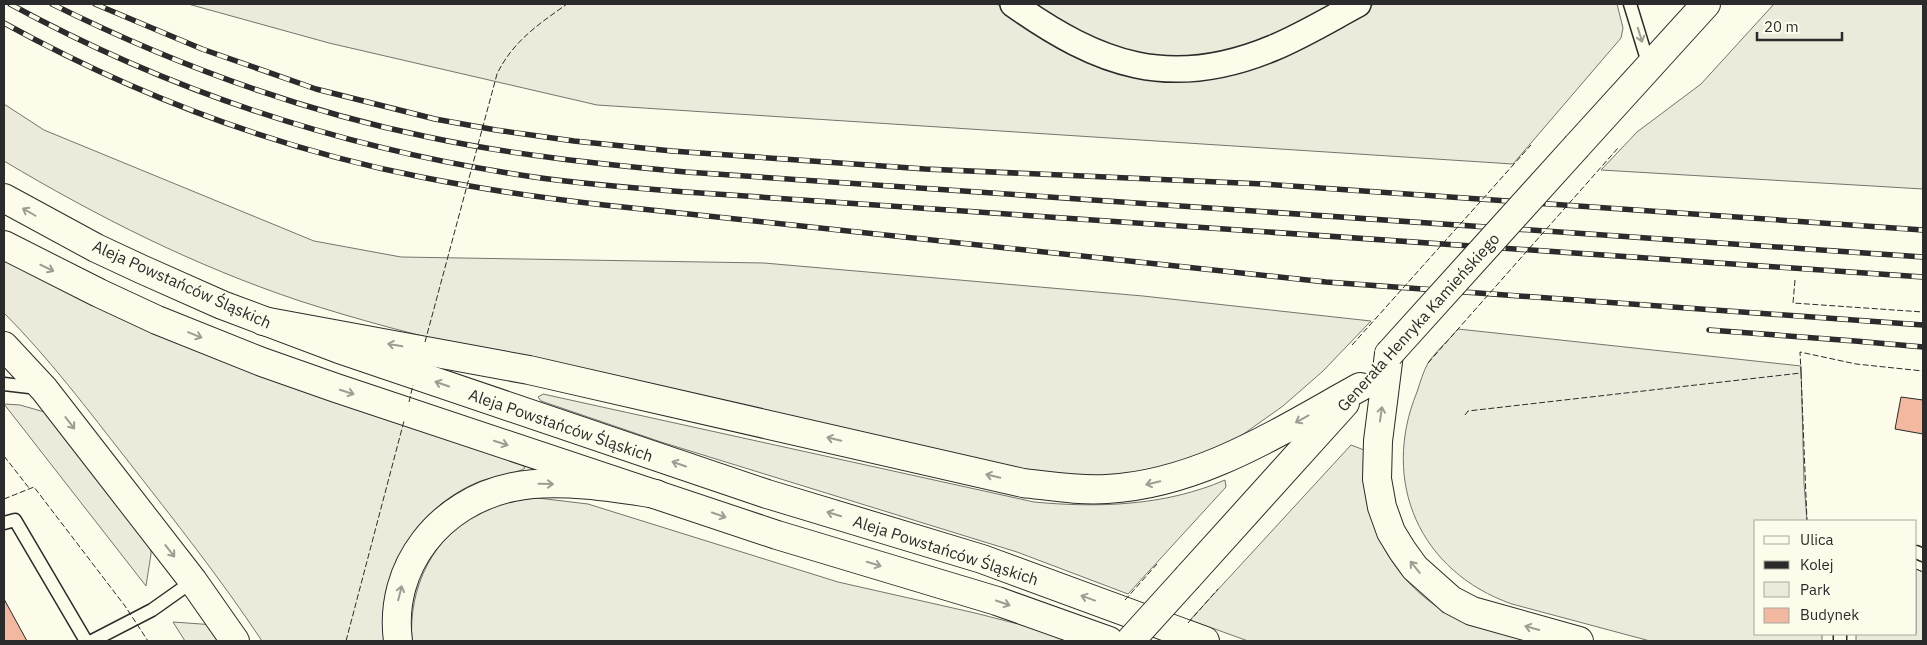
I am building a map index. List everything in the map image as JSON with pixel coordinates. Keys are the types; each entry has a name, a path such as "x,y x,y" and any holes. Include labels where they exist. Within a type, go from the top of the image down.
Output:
{"main road":[{"name":"Generała Henryka Kamieńskiego","path":"1130,641 1706,4"},
{"name":"Aleja Powstańców Śląskich","path":"4,198 96,248 132,265 263,321 339,350 767,494 982,559 1205,641"},
{"name":"Aleja Powstańców Śląskich","path":"4,246 157,320 262,362 777,535 997,601 1109,641"},
{"path":"263,321 529,370 1023,483 1062,488 1106,489 1147,485 1188,475 1224,460 1270,437 1360,387"},
{"path":"4,346 44,389 193,581 235,641"},
{"path":"1390,354 1378,441 1377,479 1382,507 1391,532 1402,550 1415,568 1450,600 1472,611 1579,641"},
{"path":"398,641 398,600 408,567 417,550 426,536 439,524 478,499 513,487 539,484 610,487 656,494"}],"street":[{"path":"1013,4 1062,36 1116,61 1158,69 1180,70 1220,65 1272,48 1358,4"}],"lane":[{"path":"1630,4 1649,66"},
{"path":"4,384 44,389"},
{"path":"4,522 15,520 86,641"},
{"path":"92,641 152,610 193,581"}],"green space":[{"path":"188,4 997,4 1019,20 1121,73 1143,79 1187,78 1375,4 1617,4 1623,28 1621,38 1513,164 597,105 329,43"},
{"path":"1028,4 1341,4 1294,29 1218,55 1148,58 1102,44"},
{"path":"1774,4 1923,4 1923,189 1601,170 1637,132 1701,84"},
{"path":"4,104 44,130 314,241 401,257 764,263 1143,296 1371,321 1323,371 1283,406 1228,445 1165,467 1113,477 1069,477 1022,469 517,359 386,327 300,301 223,272 148,239 75,202 4,161"},
{"path":"4,259 522,464 525,468 478,482 456,494 436,509 419,526 405,546 394,569 387,592 385,616 386,641 262,641 197,550 98,423 52,366 4,313"},
{"path":"1458,329 1801,366 1807,520 1754,520 1754,635 1822,635 1822,641 1650,641 1512,604 1480,589 1453,570 1432,547 1416,520 1407,490 1403,459 1407,426 1417,392 1431,359"},
{"path":"543,394 1034,502 1107,505 1155,500 1179,495 1225,480 1226,487 1128,594 1017,552 661,442 541,401 538,397"},
{"path":"4,404 20,405 55,415 151,539 151,554 146,586"},
{"path":"1351,445 1364,450 1366,499 1382,544 1410,584 1428,600 1459,619 1488,630 1529,641 1248,641 1190,620"},
{"path":"538,498 588,504 838,582 975,613 1018,624 1070,641 412,641 414,602 419,583 437,549 450,534 465,522 498,504"},
{"path":"1917,569 1923,572 1923,641 1856,641 1856,635 1917,635"},
{"path":"173,622 215,625 226,641 185,641"}],"building":[{"path":"1901,397 1923,400 1923,434 1895,429"},
{"path":"4,599 27,641 4,641"}],"railway":[{"path":"10,4 71,36 133,64 261,113 326,133 392,150 527,176 587,184 686,192 1923,277"},
{"path":"52,4 97,26 189,65 283,99 379,126 428,137 556,158 686,172 1923,257"},
{"path":"95,4 202,49 316,89 435,119 574,141 672,151 925,169 1263,184 1923,230"},
{"path":"4,23 103,73 206,116 312,151 366,165 489,189 604,205 1326,282 1923,325"},
{"path":"1709,330 1923,347"}],"fence":[{"path":"425,342 497,74 503,62 527,34 567,4"},
{"path":"1352,345 1531,145"},
{"path":"1428,363 1618,148"},
{"path":"1795,280 1793,303 1923,312"},
{"path":"1801,373 1800,352 1856,364 1923,371"},
{"path":"1465,415 1468,411 1801,373 1807,520"},
{"path":"409,402 413,385"},
{"path":"346,641 404,421"},
{"path":"4,456 29,488"},
{"path":"4,499 34,487 125,606 148,641"},
{"path":"1125,600 1157,564"},
{"path":"1917,569 1923,572"},
{"path":"1188,623 1218,589"}]}
